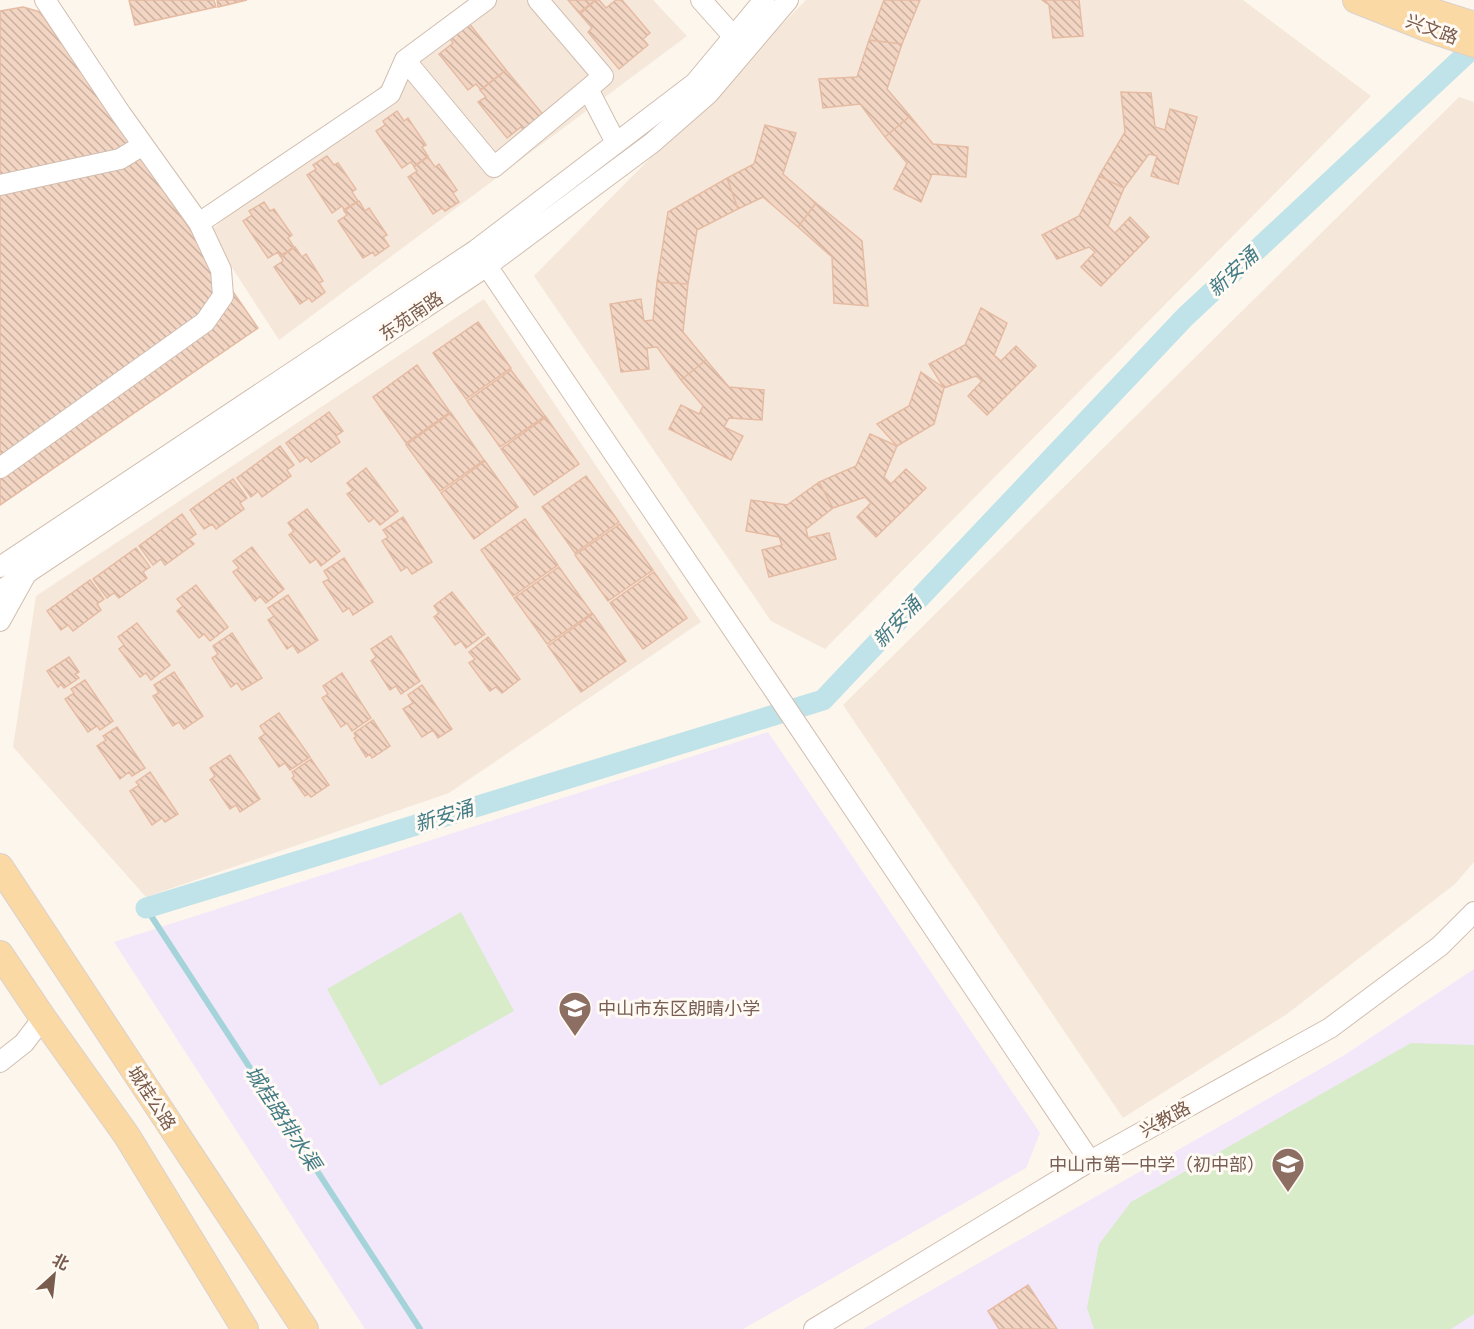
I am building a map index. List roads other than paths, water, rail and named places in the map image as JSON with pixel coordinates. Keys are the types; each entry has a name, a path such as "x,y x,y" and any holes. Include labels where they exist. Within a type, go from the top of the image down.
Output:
{"main road":[{"name":"兴文路","path":"1356,0 1440,15 1474,44"},
{"name":"兴文路","path":"1404,0 1440,15 1474,25"},
{"name":"城桂公路","path":"0,867 305,1329"},
{"path":"0,954 128,1136 245,1329"}],"street":[{"path":"0,468 205,322 223,296 221,270 199,223 121,114 45,0"},
{"path":"199,223 390,94 405,60 486,0"},
{"path":"405,60 494,167 603,76 538,0"},
{"path":"701,0 734,37"},
{"name":"东苑南路","path":"0,591 10,564 476,250 695,83 764,0"},
{"name":"东苑南路","path":"10,564 487,266 652,143 708,94 788,0"},
{"path":"588,89 615,143"},
{"path":"0,185 120,159 143,145"},
{"path":"476,250 793,717 1090,1161"},
{"path":"0,621 10,564"},
{"name":"兴教路","path":"814,1329 1090,1161 1330,1028 1440,946 1474,912"},
{"path":"0,1062 24,1043 43,1018"}],"waterway":[{"name":"新安涌","path":"146,908 823,700 1185,317 1474,47"},
{"name":"城桂路排水渠","path":"146,908 420,1329"}],"place":[{"name":"中山市东区朗晴小学","path":"575,1037"},
{"name":"中山市第一中学（初中部）","path":"1288,1193"}]}
